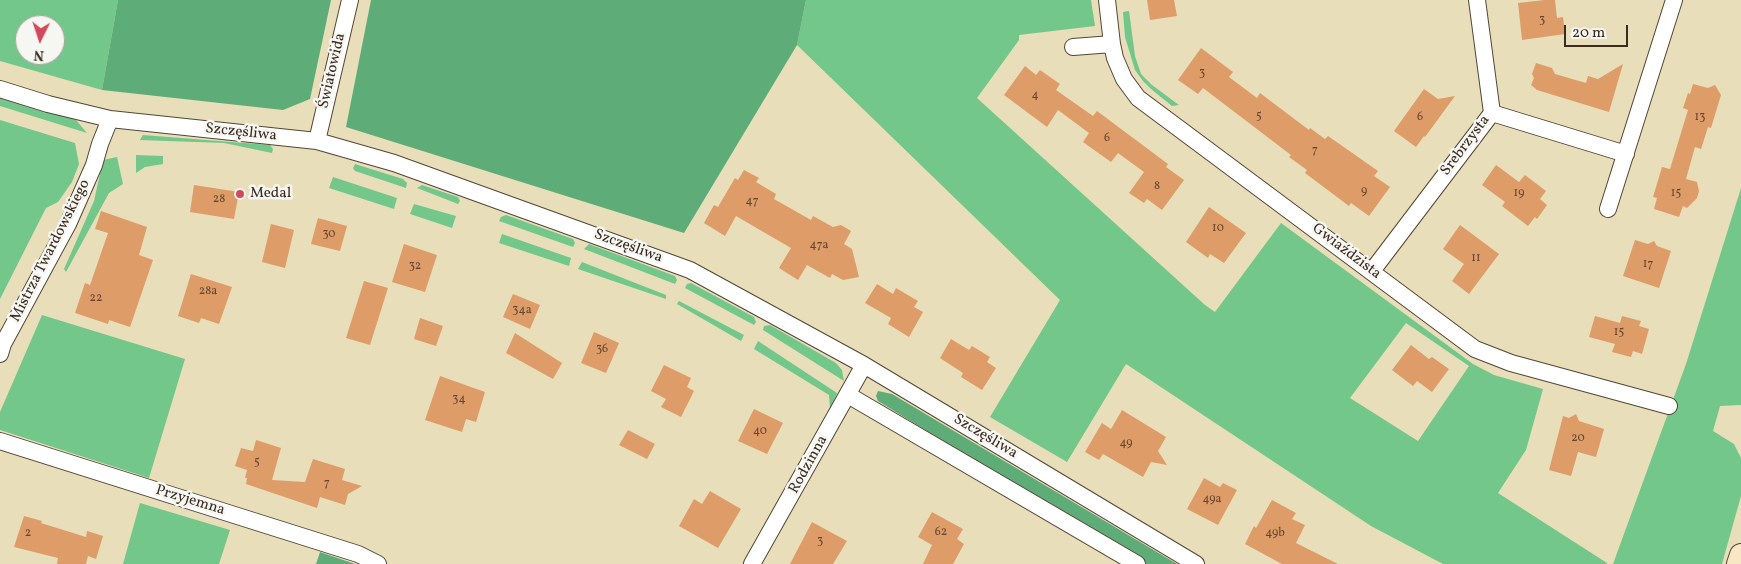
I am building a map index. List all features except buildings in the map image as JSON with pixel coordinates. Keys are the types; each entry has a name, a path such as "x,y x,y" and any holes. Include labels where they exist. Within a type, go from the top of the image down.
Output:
{"main road":[{"path":"1738,564 1741,555"}],"street":[{"name":"Światowida","path":"317,141 350,0"},
{"name":"Gwiaździsta","path":"1107,0 1115,58 1124,79 1144,104 1475,349 1510,363 1670,406"},
{"name":"Srebrzysta","path":"1372,271 1492,113 1478,0"},
{"path":"1608,209 1674,0"},
{"path":"1073,47 1112,44"},
{"name":"Szczęśliwa","path":"0,89 48,104 110,119 317,141 394,163 690,270 864,365 1196,564"},
{"path":"1492,113 1626,154"},
{"name":"Mistrza Twardowskiego","path":"0,354 68,224 94,165 110,119"},
{"name":"Rodzinna","path":"752,564 864,365"},
{"path":"848,394 1138,564"},
{"name":"Przyjemna","path":"0,441 358,554 378,564"}],"green space":[{"path":"0,0 118,0 102,90 0,61"},
{"path":"118,0 331,0 310,99 283,110 102,90"},
{"path":"371,0 806,0 797,45 684,233 346,127"},
{"path":"806,0 1091,0 1095,26 1019,35 1019,40 977,98 1215,312 1281,223 1473,364 1494,375 1543,389 1526,450 1498,493 1607,564 1443,564 1371,526 1126,364 1067,462 990,417 1060,300 797,45","holes":["1406,323 1469,366 1418,441 1350,398"]},
{"path":"1129,11 1135,56 1141,74 1152,85 1179,105 1172,106 1151,89 1135,70 1125,37 1123,12"},
{"path":"0,96 76,120 87,133 0,106"},
{"path":"0,120 75,143 79,164 72,182 58,202 46,208 0,299"},
{"path":"143,135 270,145 273,149 272,153 224,143 140,140"},
{"path":"136,155 163,156 163,164 145,167 136,173"},
{"path":"117,157 123,184 109,193 66,272 64,269 94,201 103,160"},
{"path":"355,164 403,179 407,183 406,188 355,171 353,168"},
{"path":"333,177 397,198 394,209 329,188"},
{"path":"422,185 458,197 460,201 458,204 417,188"},
{"path":"1741,188 1741,405 1720,406 1713,431 1734,444 1741,458 1741,496 1722,564 1613,564 1686,364"},
{"path":"414,204 456,216 452,228 410,214"},
{"path":"506,215 573,239 575,243 573,247 499,221 501,217"},
{"path":"502,234 571,258 569,266 499,243"},
{"path":"589,244 675,276 677,280 675,284 584,249"},
{"path":"582,262 666,295 666,299 578,269"},
{"path":"691,283 754,317 756,322 754,325 685,288 687,284"},
{"path":"679,301 744,335 741,341 677,304"},
{"path":"42,315 185,359 149,478 0,430 0,412"},
{"path":"770,325 836,363 842,370 844,381 763,330 764,326"},
{"path":"758,341 837,393 830,409 829,395 754,349"},
{"path":"878,391 892,394 1177,564 1147,564 1111,544 878,401 876,396"},
{"path":"140,503 230,530 219,564 123,564"},
{"path":"320,552 355,564 316,564"}],"place":[{"name":"Medal","path":"240,194"}]}
